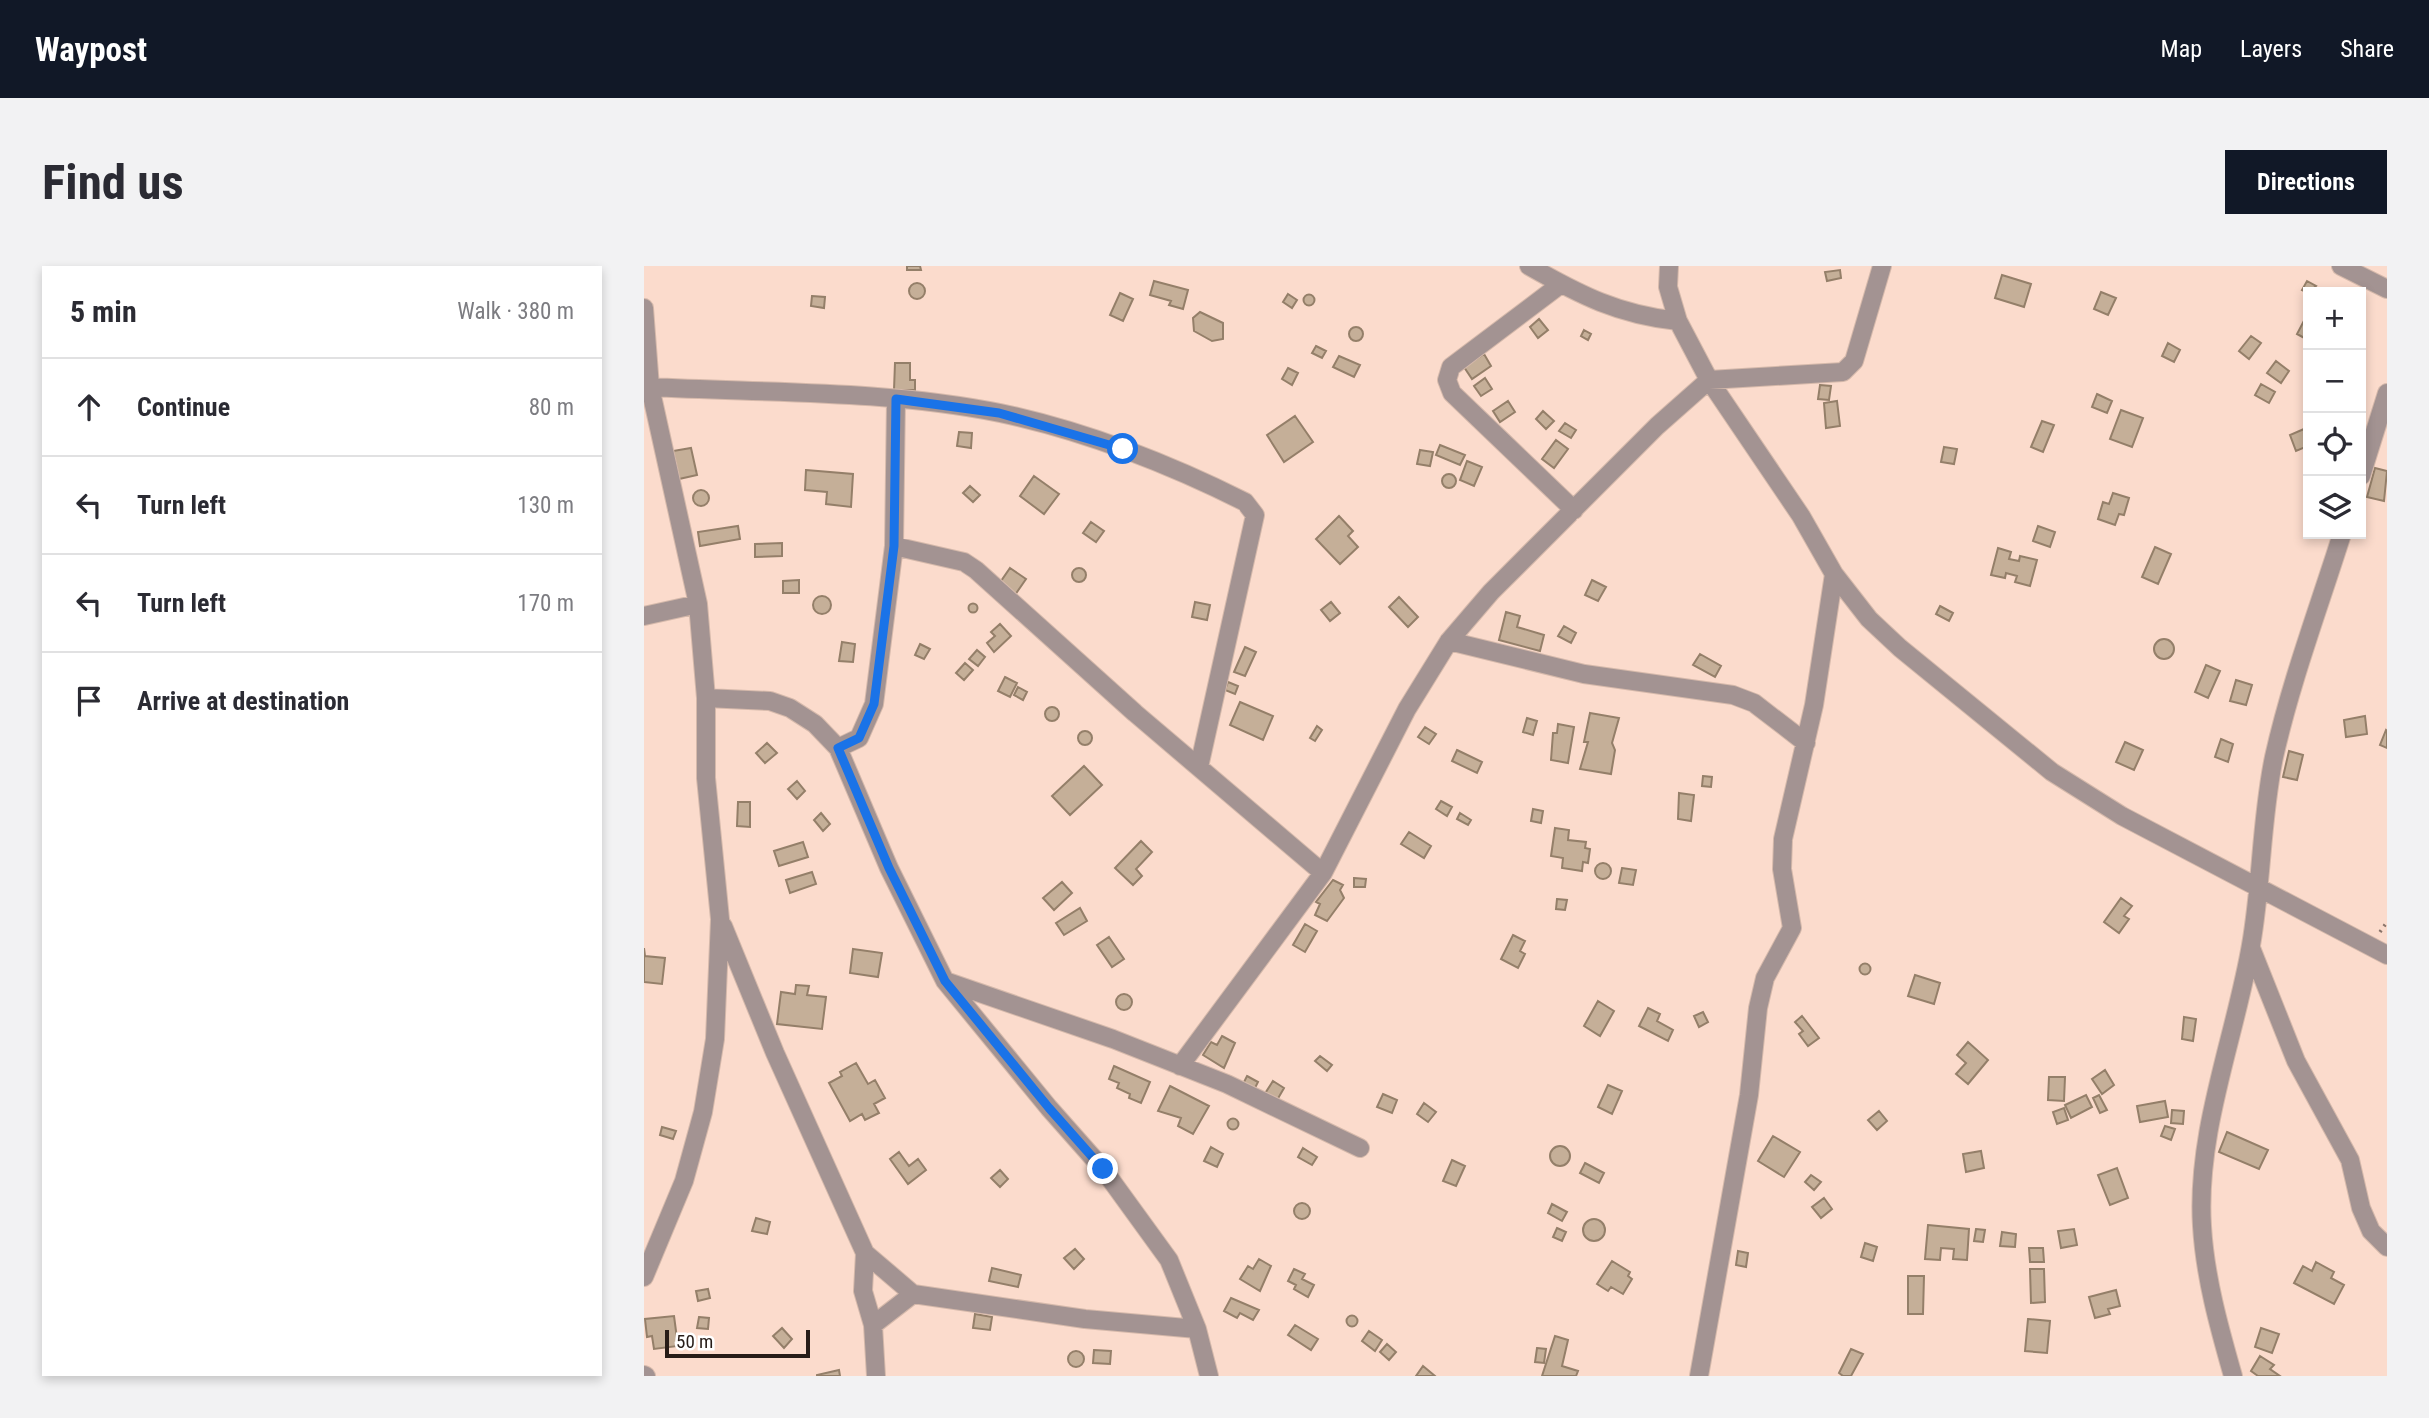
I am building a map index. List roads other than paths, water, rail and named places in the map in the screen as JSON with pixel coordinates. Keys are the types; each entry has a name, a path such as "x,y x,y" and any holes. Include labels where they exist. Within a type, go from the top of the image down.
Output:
{"street":[{"path":"1529,266 1561,285 1606,306 1640,317 1678,321"},
{"path":"1669,266 1668,287 1678,321 1709,380 1801,516 1834,574 1869,619 1900,648 2052,772 2122,816 2260,886 2350,939 2387,955"},
{"path":"1180,1066 1323,873 1406,709 1449,641 1491,592 1657,426 1709,380 1843,372 1854,361 1882,266"},
{"path":"2341,266 2387,289"},
{"path":"1561,285 1451,367 1447,380 1452,393 1574,510"},
{"path":"644,308 650,387 698,604 706,698 706,778 720,919 715,1039 703,1112 684,1181 644,1276"},
{"path":"650,387 896,399 999,413 1097,440 1201,480 1250,507 1255,515 1199,767"},
{"path":"2366,460 2387,393"},
{"path":"838,748 859,738 874,704 894,546 896,399"},
{"path":"2233,1376 2206,1271 2202,1185 2212,1115 2250,948 2260,886 2263,825 2274,756 2340,539"},
{"path":"894,546 964,562 976,570 1323,873"},
{"path":"1699,1376 1747,1107 1758,1008 1765,978 1792,928 1782,869 1783,839 1824,653 1834,574"},
{"path":"644,616 698,604"},
{"path":"1449,641 1584,674 1733,695 1754,703 1806,743"},
{"path":"706,698 770,701 790,708 815,724 838,748 889,868 945,981 1103,1169 1169,1260 1196,1329 1209,1376"},
{"path":"720,919 775,1053 865,1253 912,1294 1085,1319 1196,1329"},
{"path":"2250,948 2296,1060 2350,1160 2361,1208 2371,1231 2387,1247"},
{"path":"945,981 1114,1039 1227,1084 1360,1148"},
{"path":"865,1253 863,1292 873,1325 876,1376"},
{"path":"873,1325 912,1294"}]}
